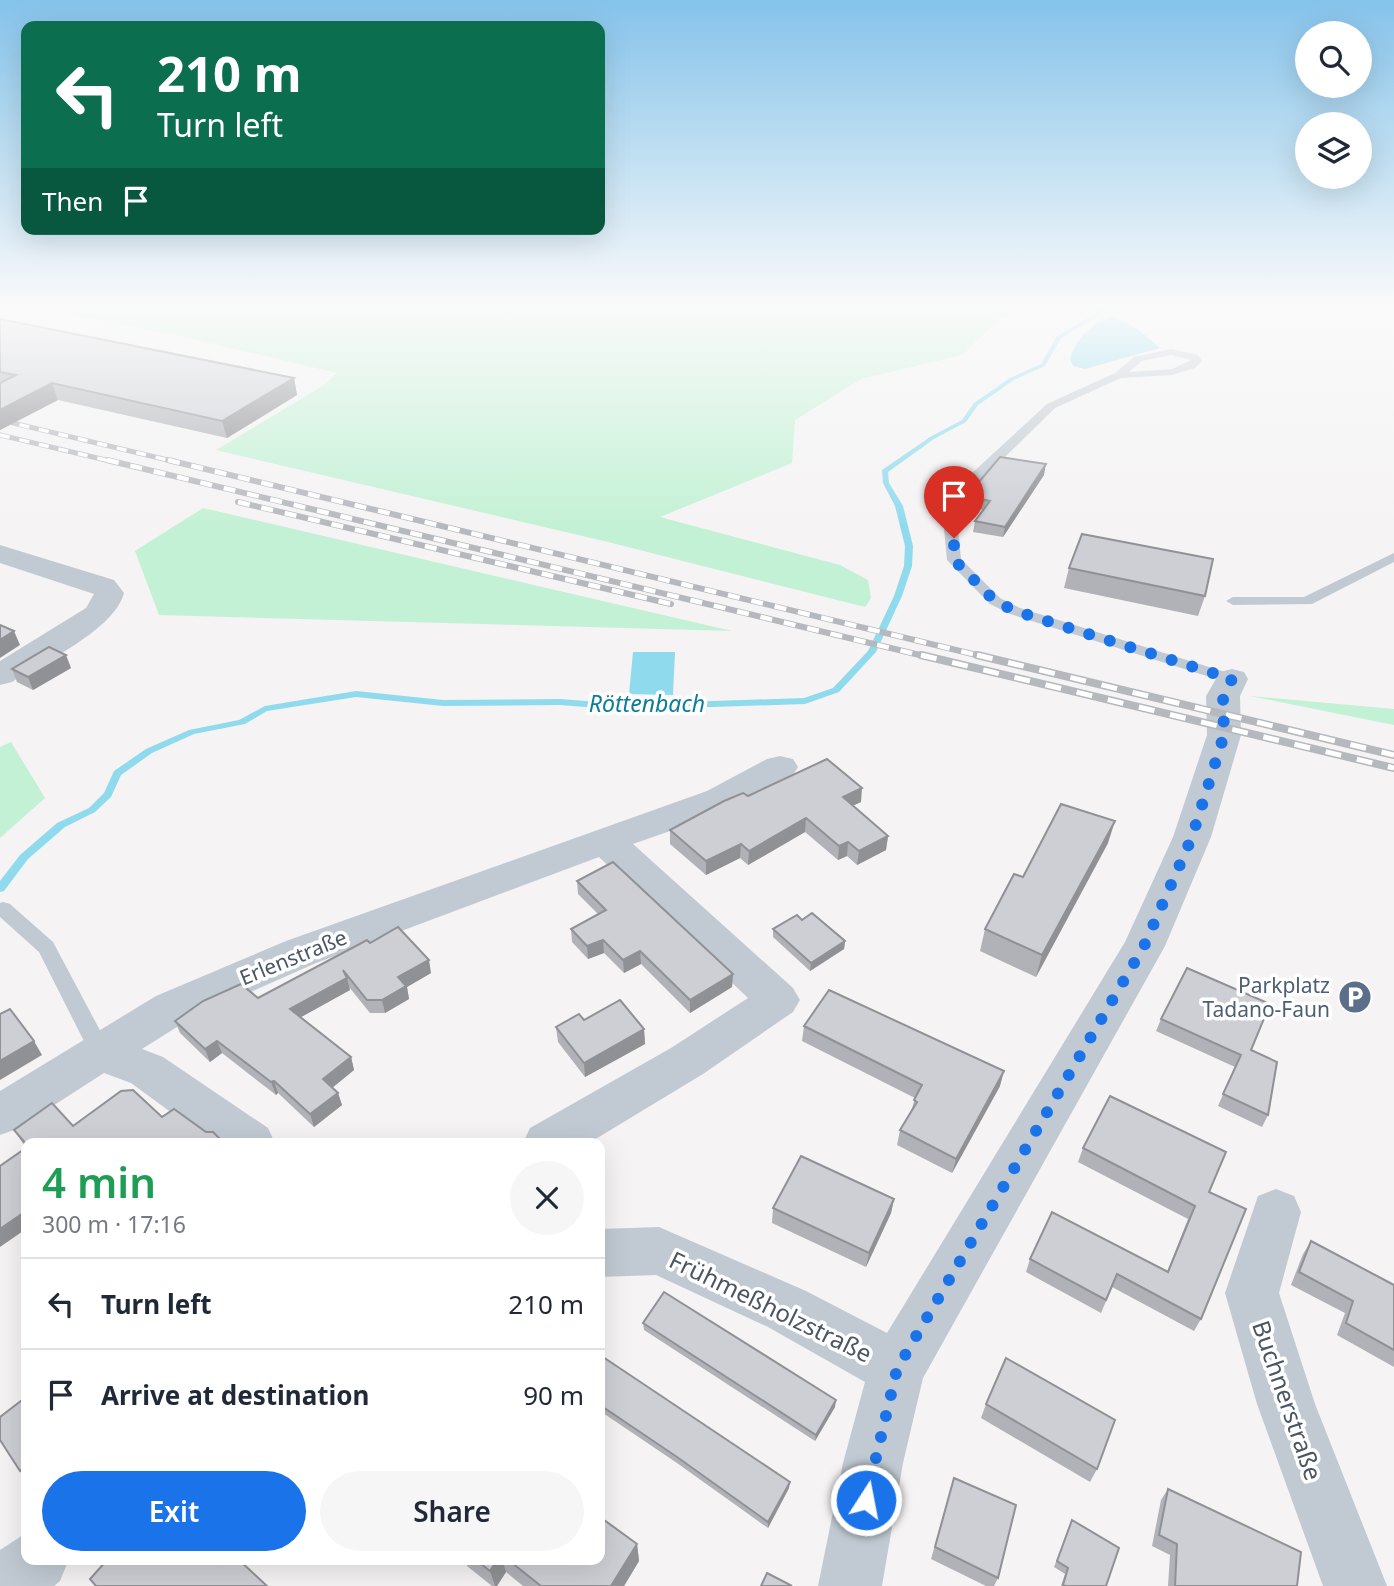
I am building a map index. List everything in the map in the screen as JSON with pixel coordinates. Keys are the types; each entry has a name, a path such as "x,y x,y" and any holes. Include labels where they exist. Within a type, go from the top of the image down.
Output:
{"street":[{"path":"0,554 103,586 108,593 106,604 97,615 0,675"},
{"path":"850,1586 873,1463 897,1369 1144,946 1192,837 1224,735 1223,696 1232,679"},
{"name":"Erlenstraße","path":"0,1115 172,1009 301,952 605,839 720,800 780,767"},
{"path":"556,1138 687,1061 778,1000 605,839"},
{"path":"101,1053 147,1070 244,1138"},
{"name":"Buchnerstraße","path":"1276,1212 1252,1293 1286,1404 1355,1586"},
{"name":"Frühmeßholzstraße","path":"605,1253 659,1251 787,1309 897,1369"}],"lane":[{"path":"1108,380 1051,406 974,478 956,499 950,518 954,560 995,601 1015,611 1232,679"},
{"path":"1233,601 1307,601 1394,558"},
{"path":"4,909 46,947 101,1053"}],"green space":[{"path":"329,380 859,380 795,420 792,463 660,517 840,565 868,580 871,598 865,607 604,541 216,450"},
{"path":"203,508 732,631 159,615 135,551"},
{"path":"1250,696 1394,709 1394,725"},
{"path":"11,742 45,798 0,838 0,747"}],"water":[{"path":"633,652 675,652 673,695 629,694"}],"building":[{"path":"6,380 291,380 222,421 52,383 0,410 0,383"},
{"path":"1000,457 1046,464 1005,527 975,521 990,501 967,496"},
{"path":"1082,534 1213,559 1205,596 1069,568"},
{"path":"0,625 14,631 0,640"},
{"path":"49,647 66,655 28,677 12,669"},
{"path":"827,759 862,788 843,797 888,836 859,851 848,842 839,846 806,818 749,851 741,844 706,861 670,830 724,801 743,793 748,796"},
{"path":"1061,804 1115,821 1042,955 985,929 1014,874 1023,877"},
{"path":"613,862 733,974 690,1000 640,951 623,960 603,940 587,946 571,929 606,910 577,881"},
{"path":"812,913 845,941 811,963 773,929 797,915 802,920"},
{"path":"398,927 429,960 398,977 406,986 382,1000 367,1000 343,970 347,978 290,1009 351,1057 323,1079 338,1093 310,1114 274,1081 271,1082 217,1041 205,1049 175,1021 203,1001 241,984 258,998 367,940 370,943"},
{"path":"1187,968 1270,1004 1251,1050 1277,1062 1268,1115 1223,1094 1241,1055 1161,1019"},
{"path":"829,990 1004,1071 956,1159 900,1130 917,1102 914,1100 922,1085 804,1026"},
{"path":"620,1000 644,1029 584,1063 556,1027 579,1014 584,1020"},
{"path":"10,1009 34,1041 0,1061 0,1014"},
{"path":"133,1090 162,1117 174,1109 219,1138 21,1138 14,1130 52,1103 73,1126 121,1091"},
{"path":"1110,1096 1226,1152 1209,1192 1246,1209 1201,1319 1117,1274 1106,1300 1030,1259 1052,1212 1168,1272 1195,1206 1083,1148"},
{"path":"21,1151 21,1214 0,1229 0,1166"},
{"path":"801,1156 894,1199 869,1253 773,1208"},
{"path":"1311,1241 1394,1285 1394,1350 1346,1323 1353,1301 1299,1272"},
{"path":"664,1292 836,1400 816,1435 643,1323"},
{"path":"605,1358 790,1482 768,1522 605,1408"},
{"path":"1006,1358 1115,1420 1097,1469 986,1404"},
{"path":"21,1401 20,1471 0,1440 0,1417"},
{"path":"954,1478 1016,1505 998,1578 935,1547"},
{"path":"1168,1489 1301,1552 1297,1586 1175,1586 1177,1544 1159,1535"},
{"path":"1072,1520 1119,1548 1106,1586 1063,1585 1068,1568 1057,1561"},
{"path":"605,1521 637,1544 611,1586 541,1586 515,1565 605,1565"},
{"path":"103,1565 244,1565 267,1586 96,1586 90,1579"},
{"path":"482,1565 494,1565 490,1571"},
{"path":"767,1573 792,1586 761,1586"}],"waterway":[{"name":"Röttenbach","path":"0,888 24,857 61,825 92,810 108,795 117,773 149,751 192,732 242,722 265,709 356,694 443,703 560,702 624,707 805,701 836,690 872,652 898,596 908,566 909,546 899,506 886,483 884,471 932,438 964,421 976,404 1011,380"}],"railway":[{"path":"0,420 176,462"},
{"path":"0,435 114,462"},
{"path":"107,460 928,657"},
{"path":"168,460 985,657"},
{"path":"238,502 671,604"},
{"path":"921,655 1394,768"},
{"path":"977,655 1394,755"}],"place":[{"name":"Parkplatz Tadano-Faun","path":"1355,997"}],"route":[{"path":"866,1500 897,1369 1144,946 1192,837 1224,735 1223,696 1232,679 1125,644 1078,633 1015,611 995,601 954,560 954,538"}]}
